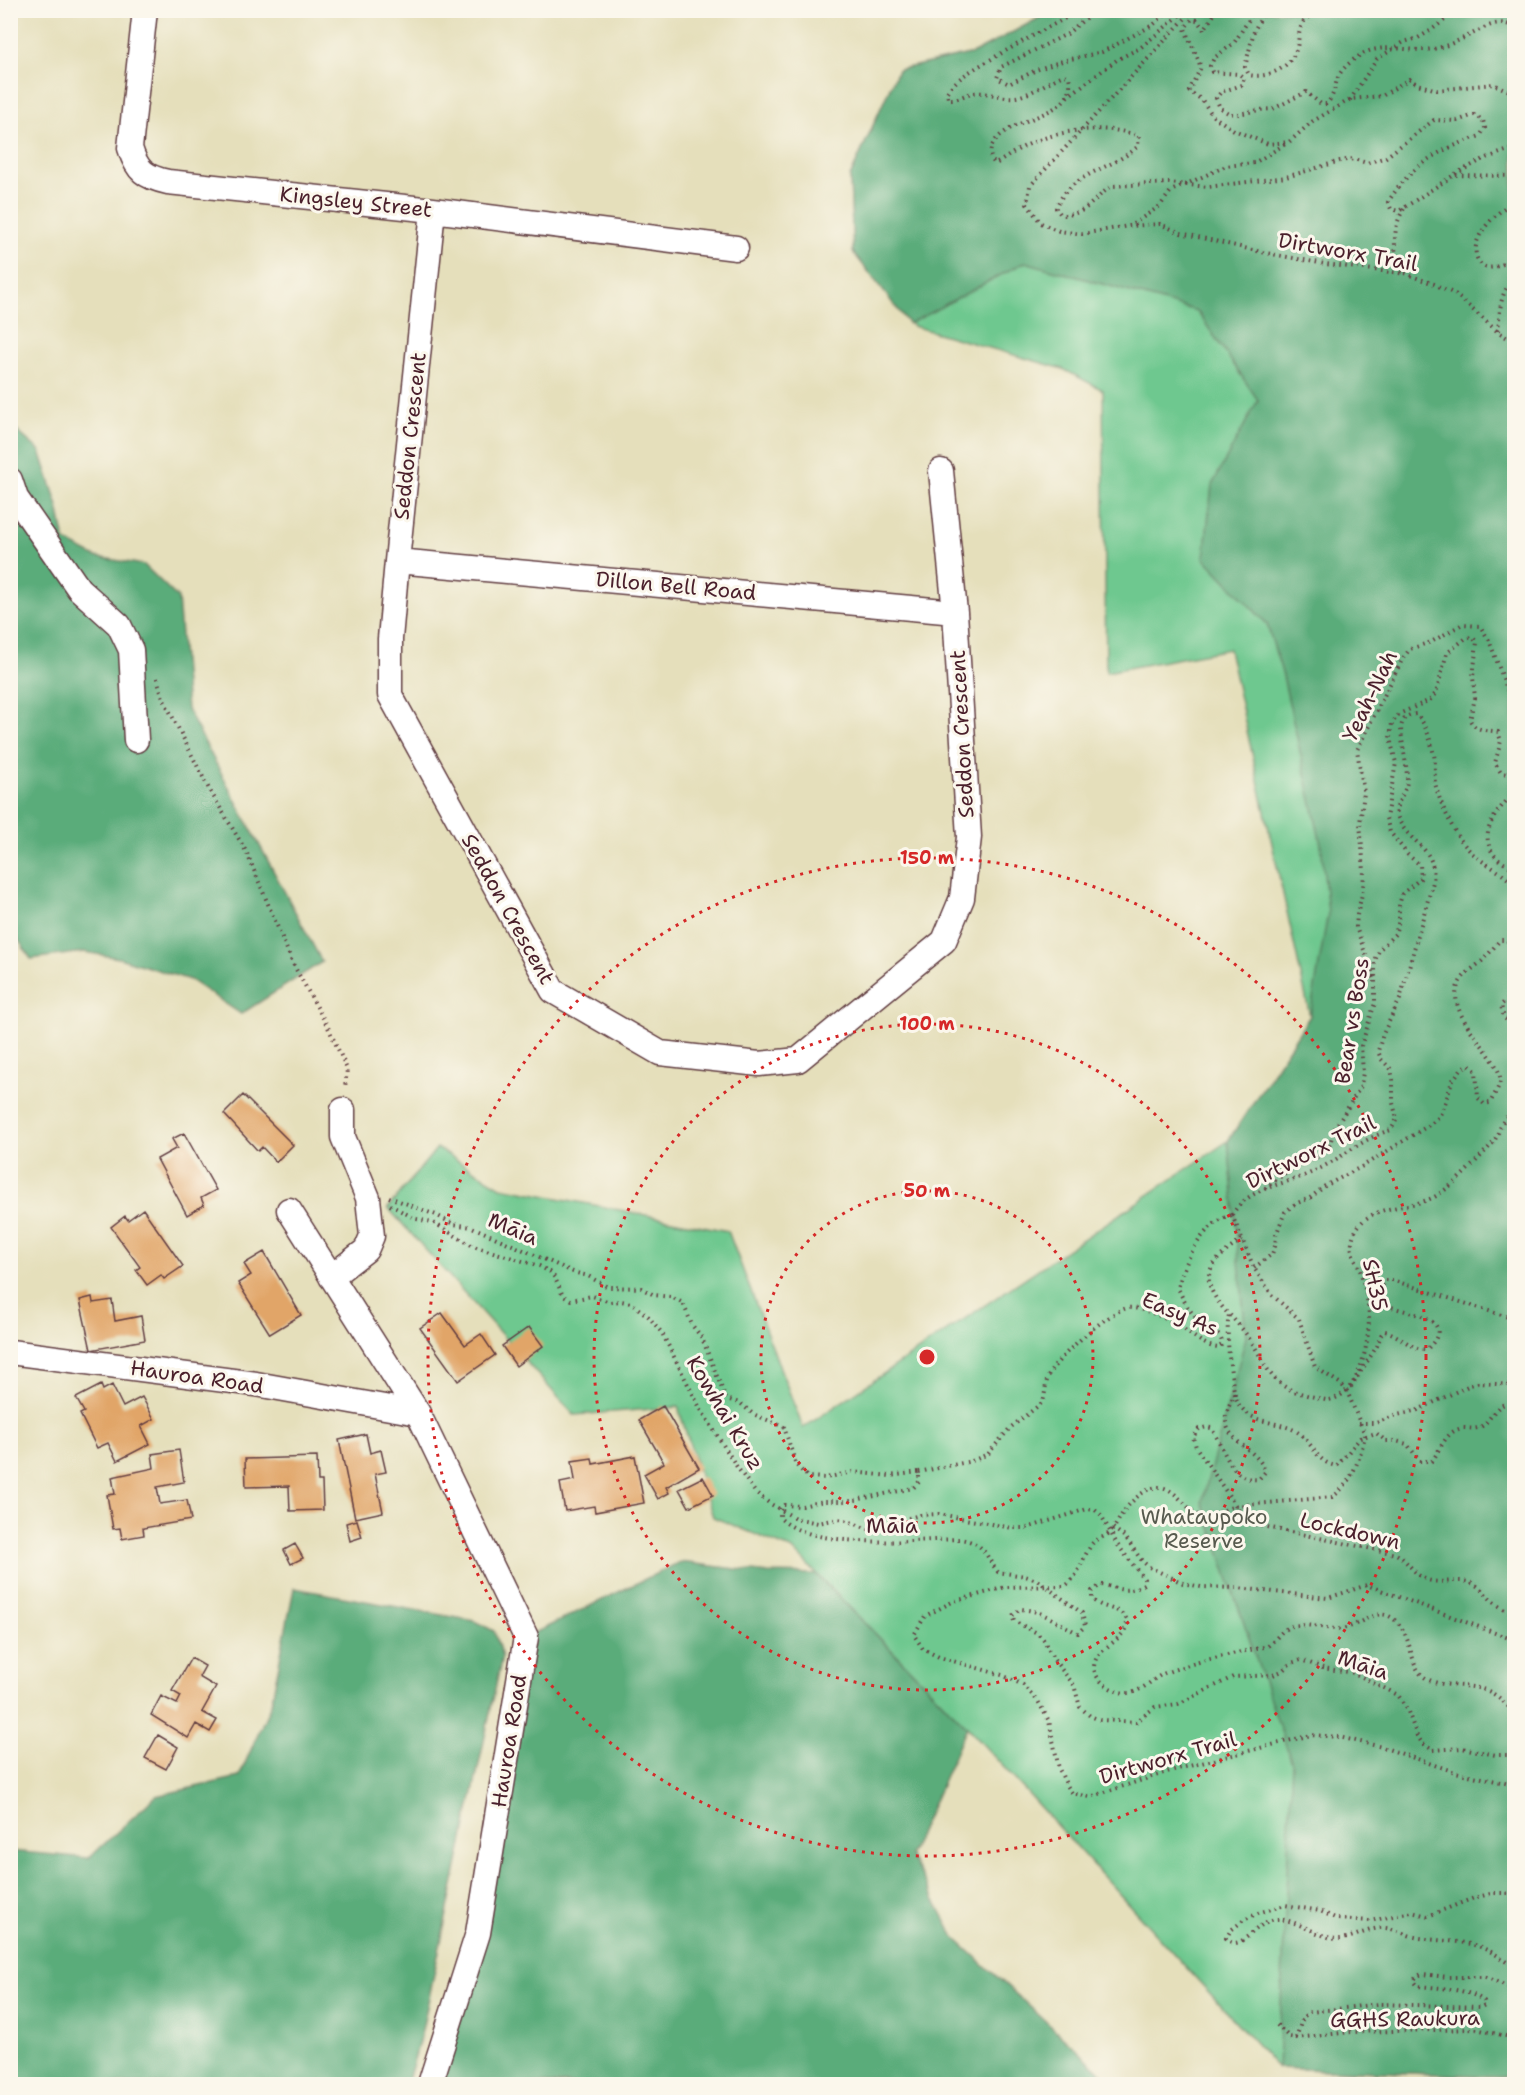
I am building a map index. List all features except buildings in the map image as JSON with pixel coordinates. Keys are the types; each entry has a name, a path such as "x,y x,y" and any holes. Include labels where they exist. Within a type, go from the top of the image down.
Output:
{"street":[{"name":"Kingsley Street","path":"145,10 130,148 135,163 149,178 168,182 433,210 736,248"},
{"name":"Seddon Crescent","path":"433,210 390,639 390,695 553,992 660,1053 759,1064 798,1060 944,941 962,898 969,837 955,612 941,471"},
{"path":"10,480 16,498 79,589 119,625 131,650 136,740"},
{"name":"Dillon Bell Road","path":"397,561 955,612"},
{"path":"331,1277 366,1250 372,1236 370,1209 343,1137 342,1110"},
{"name":"Hauroa Road","path":"289,1210 418,1413 526,1637 478,1933 430,2085"},
{"name":"Hauroa Road","path":"10,1352 256,1384 418,1413"}],"path":[{"path":"1066,98 1072,85 1070,77 1064,75 1018,97 1003,98 971,93 955,100 948,99 947,92 965,75 1081,10"},
{"path":"1095,10 1067,34 1001,67 997,78 1009,84 1054,64 1102,52 1154,25 1171,10"},
{"path":"1186,10 1140,48 1118,59 1052,110 1006,131 994,142 990,151 991,159 995,164 1038,141 1081,131 1126,131 1139,136 1138,146 1118,160 1094,170 1074,184 1060,198 1056,208 1061,215 1072,216 1088,208 1112,186 1169,183 1208,187 1286,177 1340,161 1354,159 1367,163 1386,157 1434,120 1457,121 1474,115 1483,120 1485,128 1480,136 1432,156 1416,167 1388,202 1391,209 1399,211 1454,175 1484,159 1515,148"},
{"path":"1193,10 1030,186 1027,204 1041,223 1059,231 1082,234 1129,226 1160,206 1171,191 1226,166 1254,163 1289,142 1313,121 1351,99 1382,96 1409,79 1437,90 1493,84 1515,93"},
{"path":"1217,10 1204,30 1197,20 1192,19 1185,28 1192,51 1200,60 1200,68 1189,92 1202,100 1213,116 1234,129 1268,144 1289,142"},
{"path":"1255,10 1234,43 1214,58 1210,66 1212,72 1239,74 1244,78 1242,85 1221,92 1216,98 1220,108 1230,114 1273,109 1306,92 1321,104 1326,104 1332,98 1340,75 1349,63 1362,53 1379,49 1422,50 1448,46 1493,23 1515,27"},
{"path":"1265,10 1254,31 1245,67 1249,75 1256,77 1272,74 1291,59 1296,50 1300,29 1306,19 1323,10"},
{"path":"1351,99 1373,64 1394,48 1418,38 1458,10"},
{"path":"1454,175 1515,176"},
{"path":"1515,201 1508,204 1484,229 1476,243 1476,257 1486,268 1497,267 1515,259"},
{"path":"1406,274 1398,269 1395,240 1398,218 1408,204"},
{"name":"Dirtworx Trail","path":"1129,226 1160,224 1181,233 1261,252 1325,264 1406,274 1455,294 1498,332 1515,342"},
{"path":"1498,332 1503,294 1507,285 1515,279"},
{"name":"Yeah-Nah","path":"1376,982 1356,927 1363,890 1360,823 1364,793 1357,750 1403,658 1410,649 1431,642 1461,625 1480,626 1489,640 1508,692 1515,701"},
{"name":"Bear vs Boss","path":"1265,1188 1287,1172 1323,1154 1329,1146 1334,1130 1361,1086 1363,1072 1361,1046 1375,1003 1375,961 1379,950 1395,934 1402,894 1421,878 1420,865 1408,855 1390,832 1386,818 1396,764 1390,738 1392,723 1399,714 1430,700 1436,693 1447,653 1466,638 1472,638 1477,642 1473,676 1475,698 1470,720 1473,726 1481,730 1498,732 1501,741 1495,763 1501,773 1508,774 1515,766"},
{"path":"157,677 164,698 209,789 246,851 292,964 328,1027 347,1069 342,1110"},
{"name":"Dirtworx Trail","path":"1232,1215 1237,1206 1265,1188 1294,1180 1320,1169 1365,1140 1391,1130 1397,1119 1391,1069 1381,1059 1378,1051 1383,1034 1400,999 1435,870 1430,856 1402,826 1396,812 1398,802 1405,793 1407,780 1401,729 1402,720 1409,714 1416,714 1425,726 1435,757 1435,781 1450,823 1478,858 1509,878 1515,886"},
{"path":"1515,793 1490,822 1487,842 1497,858 1515,869"},
{"path":"1515,917 1512,929 1515,931"},
{"path":"1254,1268 1272,1254 1285,1212 1417,1133 1439,1117 1452,1081 1462,1068 1469,1065 1476,1071 1478,1098 1484,1104 1490,1103 1500,1082 1499,1072 1466,1023 1458,1006 1457,992 1461,981 1500,940 1507,940 1515,956"},
{"path":"1515,1000 1508,999 1501,1005 1504,1018 1515,1026"},
{"name":"SH35","path":"1347,1391 1358,1373 1368,1341 1369,1315 1365,1288 1351,1249 1353,1236 1370,1216 1393,1207 1437,1196 1457,1180 1494,1141 1503,1119 1515,1112"},
{"name":"Māia","path":"364,1190 395,1198 453,1224 472,1227 573,1272 588,1276 608,1287 641,1288 654,1295 671,1297 683,1303 692,1324 702,1338 726,1399 740,1403 753,1413 784,1427 796,1465 808,1477 826,1478 852,1472 890,1476 919,1472 919,1482 913,1488 851,1501 824,1501 802,1506 784,1505 780,1510 780,1518 794,1529 844,1540 894,1542 970,1540 984,1549 998,1572 1037,1580 1082,1613 1085,1626 1082,1631 1078,1633 1046,1615 1028,1609 1020,1608 1012,1616 1014,1621 1037,1633 1043,1639 1054,1660 1074,1685 1080,1707 1090,1716 1100,1720 1136,1722 1155,1707 1178,1704 1233,1677 1273,1675 1291,1663 1301,1660 1323,1668 1353,1673 1398,1695 1407,1709 1417,1736 1423,1744 1433,1750 1462,1748 1502,1756 1515,1755"},
{"name":"Kowhai Kruz","path":"364,1190 406,1214 432,1222 473,1246 539,1266 550,1272 563,1296 571,1300 592,1296 610,1302 631,1303 648,1316 662,1333 700,1408 736,1467 756,1492 795,1518 818,1523 838,1519 868,1529 920,1515 939,1514 1012,1528 1027,1528 1087,1509 1095,1510 1112,1530 1117,1544 1144,1579 1144,1584 1136,1588 1118,1590 1101,1585 1092,1591 1092,1599 1096,1603 1120,1612 1126,1620 1124,1630 1101,1652 1094,1667 1099,1679 1117,1692 1132,1693 1162,1674 1191,1664 1268,1646 1282,1631 1291,1626 1308,1625 1339,1629 1380,1613 1397,1622 1405,1632 1423,1677 1435,1682 1487,1690 1501,1698 1515,1712"},
{"path":"1232,1215 1254,1268 1272,1295 1299,1319 1315,1367 1341,1384 1347,1391 1365,1435"},
{"name":"Easy As","path":"919,1472 972,1461 988,1454 1010,1428 1043,1402 1046,1382 1051,1371 1069,1351 1093,1328 1122,1309 1131,1307 1148,1311 1176,1324 1207,1345 1219,1348 1222,1340 1218,1334 1199,1321 1189,1310 1178,1288 1180,1277 1203,1234 1222,1217 1232,1215"},
{"path":"1242,1240 1218,1259 1207,1282 1213,1296 1253,1344 1271,1376 1295,1392 1326,1400 1340,1396 1355,1383 1385,1331 1394,1333 1415,1348 1427,1349 1432,1345 1437,1334 1437,1326 1433,1321 1405,1309 1384,1304 1380,1298 1384,1280 1392,1280 1515,1319"},
{"path":"1229,1315 1227,1328 1237,1401 1245,1412 1253,1417 1280,1424 1300,1433 1317,1456 1330,1465 1340,1465 1360,1438 1376,1433 1386,1441 1403,1442 1412,1449 1420,1461 1432,1461 1451,1433 1483,1425 1500,1406 1505,1404 1515,1409"},
{"path":"1359,1423 1376,1423 1418,1410 1478,1383 1515,1385"},
{"name":"Lockdown","path":"1235,1393 1226,1413 1226,1425 1236,1440 1263,1465 1265,1472 1259,1479 1252,1480 1241,1476 1234,1469 1211,1428 1199,1429 1194,1437 1196,1447 1244,1518 1257,1526 1396,1554 1406,1559 1419,1576 1438,1582 1461,1581 1474,1584 1494,1602 1515,1615"},
{"name":"Dirtworx Trail","path":"1365,1435 1351,1475 1341,1491 1332,1497 1235,1506 1203,1518 1195,1514 1167,1489 1150,1488 1132,1502 1112,1530 1090,1546 1072,1581 1065,1586 1006,1587 952,1602 925,1616 914,1635 923,1649 939,1657 1002,1675 1023,1685 1038,1701 1050,1720 1059,1769 1072,1793 1090,1797 1170,1771 1311,1735 1339,1737 1382,1747 1455,1772 1515,1785"},
{"path":"1112,1530 1126,1538 1149,1567 1183,1583 1201,1587 1238,1588 1328,1598 1367,1585 1515,1640"},
{"path":"1515,1893 1494,1893 1474,1898 1428,1916 1411,1912 1370,1921 1337,1919 1320,1911 1285,1905 1244,1920 1230,1930 1226,1938 1230,1943 1236,1945 1267,1921 1280,1919 1337,1939 1384,1928 1401,1931 1413,1937 1472,1944 1515,1967"},
{"path":"1277,2025 1289,2037 1296,2038 1303,2017 1310,2012 1379,2004 1481,2007 1485,2005 1479,1997 1468,1993 1418,1986 1414,1981 1422,1974 1485,1977 1515,1989"},
{"name":"GGHS Raukura","path":"1296,2038 1351,2032 1476,2029 1515,2038"}],"green space":[{"name":"Whataupoko Reserve","path":"1044,11 1514,11 1514,2077 1278,2068 967,1727 793,1550 713,1517 678,1407 574,1415 388,1208 437,1148 501,1187 728,1231 803,1428 1228,1141 1310,1016 1229,649 1106,672 1103,390 1063,369 913,326 853,252 850,177 898,70 974,53 1043,16"},
{"name":"Whataupoko Reserve","path":"1044,11 1514,11 1514,2077 1278,2068 1292,1763 1202,1502 1246,1337 1228,1141 1310,1016 1328,913 1321,844 1283,676 1267,624 1204,558 1212,485 1258,400 1197,311 1025,262 909,324 853,252 850,177 898,70 974,53 1043,16"},
{"path":"10,425 40,451 58,506 65,541 96,557 144,565 178,598 187,709 322,962 241,1014 190,980 119,958 84,952 31,959 11,929"},
{"path":"680,1562 768,1573 816,1574 967,1727 910,1855 956,1939 1114,2084 430,2084 478,1933 526,1637"},
{"path":"294,1588 475,1621 494,1631 502,1657 421,2035 407,2084 11,2084 11,1851 89,1858 156,1796 239,1777 271,1704"}]}
